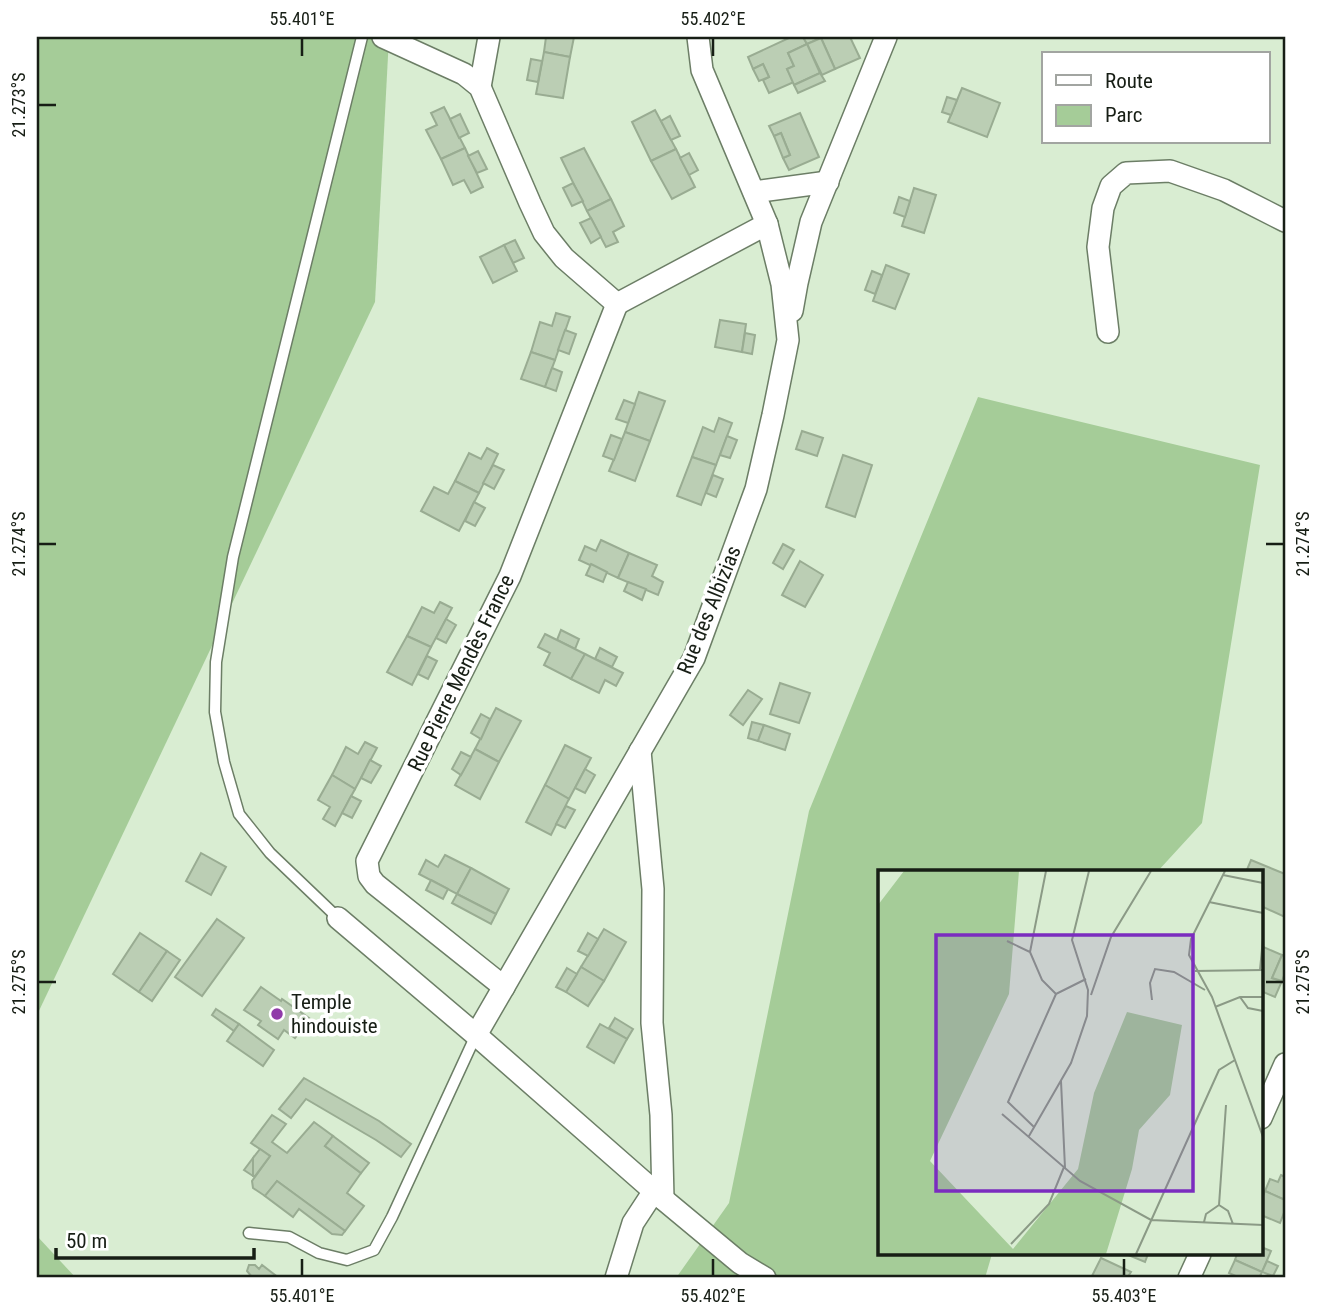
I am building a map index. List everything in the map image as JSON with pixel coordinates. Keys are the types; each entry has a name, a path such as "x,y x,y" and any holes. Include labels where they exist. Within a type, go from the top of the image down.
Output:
{"street":[{"path":"383,37 464,74 480,88 544,233 564,258 617,304 767,224"},
{"path":"480,88 489,37"},
{"name":"Rue des Albizias","path":"476,1035 694,658 756,489 788,340 782,284 767,224 702,70 698,37"},
{"path":"788,340 811,222 886,37"},
{"path":"1108,332 1098,247 1103,208 1111,186 1126,173 1170,171 1224,190 1285,221"},
{"path":"754,192 828,182"},
{"name":"Rue Pierre Mendès France","path":"504,987 375,884 369,876 367,861 510,576 617,304"},
{"path":"616,1278 633,1223 658,1196 661,1115 652,1023 653,889 640,751"},
{"path":"338,918 476,1035 658,1196 740,1263 765,1278"},
{"path":"1262,1116 1285,1064"},
{"path":"1189,1278 1199,1256"}],"lane":[{"path":"338,918 270,853 239,814 223,762 215,712 216,662 233,557 362,37"},
{"path":"249,1233 289,1237 319,1253 347,1260 374,1250 392,1217 476,1035"}],"green space":[{"path":"37,37 389,37 375,302 37,1015"},
{"path":"978,397 1260,465 1202,823 1159,870 878,870 878,1256 991,1256 985,1278 676,1278 729,1203 809,811"},
{"path":"37,1236 76,1278 37,1278"}],"building":[{"path":"546,37 574,37 570,57 544,52"},
{"path":"791,37 803,37 807,44 788,53 794,66 787,69 794,82 769,93 763,80 769,77 763,64 753,69 748,57"},
{"path":"803,37 823,37 807,44"},
{"path":"850,37 860,58 835,69 821,38"},
{"path":"821,38 835,69 822,75 807,44"},
{"path":"807,44 820,73 794,85 787,69 794,66 788,53"},
{"path":"544,52 570,57 563,98 536,94"},
{"path":"531,59 542,61 538,82 527,80"},
{"path":"763,64 769,77 759,81 753,69"},
{"path":"820,73 825,81 798,93 794,85"},
{"path":"962,88 1000,103 987,137 948,122"},
{"path":"947,97 957,100 951,115 942,112"},
{"path":"444,107 465,148 441,159 426,130 437,125 431,113"},
{"path":"655,110 676,149 651,161 632,122"},
{"path":"800,113 819,157 789,170 783,158 790,155 781,133 774,136 769,126"},
{"path":"460,114 469,133 459,138 450,119"},
{"path":"670,116 680,136 671,140 661,121"},
{"path":"781,133 790,155 783,158 774,136"},
{"path":"465,148 483,187 471,193 464,180 453,185 441,159"},
{"path":"584,148 611,199 587,211 561,158"},
{"path":"676,149 695,187 672,199 651,161"},
{"path":"478,151 487,169 477,173 468,156"},
{"path":"689,153 698,170 689,175 680,158"},
{"path":"573,183 583,201 572,206 563,188"},
{"path":"914,188 936,195 924,233 902,226"},
{"path":"899,197 910,201 905,217 894,213"},
{"path":"611,199 624,226 613,232 618,242 606,247 587,211"},
{"path":"591,218 601,237 591,243 580,223"},
{"path":"515,240 524,258 513,263 504,245"},
{"path":"504,245 517,271 493,283 480,257"},
{"path":"886,265 909,274 895,309 873,301"},
{"path":"872,271 882,275 875,294 865,290"},
{"path":"556,313 570,317 555,360 531,352 540,322 552,326"},
{"path":"720,320 746,324 742,352 715,347"},
{"path":"565,330 576,334 569,354 558,350"},
{"path":"745,333 755,335 752,354 742,352"},
{"path":"531,352 555,360 545,387 521,379"},
{"path":"552,368 562,372 556,391 545,387"},
{"path":"639,392 665,401 650,441 625,432"},
{"path":"624,400 635,404 628,423 616,419"},
{"path":"719,418 732,423 716,465 692,457 703,427 714,432"},
{"path":"802,431 823,438 817,456 796,449"},
{"path":"625,432 650,441 635,481 609,471"},
{"path":"611,435 622,439 614,460 603,456"},
{"path":"727,436 737,440 730,458 720,455"},
{"path":"487,448 498,454 479,493 455,481 469,453 481,459"},
{"path":"843,455 872,465 855,517 826,507"},
{"path":"692,457 716,465 701,505 677,496"},
{"path":"493,465 504,470 494,489 483,483"},
{"path":"713,475 723,479 716,497 706,493"},
{"path":"455,481 479,493 459,531 421,511 434,487 448,494"},
{"path":"474,502 485,508 475,526 465,521"},
{"path":"601,540 629,553 618,578 579,560 585,546 596,551"},
{"path":"783,544 794,550 783,569 773,563"},
{"path":"629,553 657,565 652,576 663,582 658,595 618,578"},
{"path":"800,561 823,575 805,607 782,595"},
{"path":"591,564 607,572 603,582 586,575"},
{"path":"628,582 646,589 642,600 624,591"},
{"path":"440,602 452,608 431,647 407,636 422,607 434,613"},
{"path":"446,619 456,625 446,643 436,638"},
{"path":"561,630 579,639 575,649 557,640"},
{"path":"545,634 585,654 571,679 544,665 550,653 538,647"},
{"path":"407,636 431,647 412,685 387,672"},
{"path":"600,648 617,657 612,667 595,659"},
{"path":"585,654 623,673 616,686 605,680 599,693 571,679"},
{"path":"427,656 437,661 428,679 418,674"},
{"path":"780,683 810,693 799,723 770,714"},
{"path":"748,690 762,699 743,725 730,715"},
{"path":"496,708 521,721 499,762 475,749"},
{"path":"481,714 490,719 481,739 471,733"},
{"path":"752,722 764,725 758,741 748,738"},
{"path":"764,725 790,734 785,750 758,741"},
{"path":"365,742 377,748 355,789 332,775 346,747 358,754"},
{"path":"565,745 591,758 569,799 545,785"},
{"path":"475,749 499,762 480,799 455,785"},
{"path":"461,752 471,757 461,775 452,769"},
{"path":"370,760 381,766 371,783 361,778"},
{"path":"585,769 595,775 585,793 575,788"},
{"path":"332,775 355,789 335,826 323,819 330,807 318,800"},
{"path":"545,785 569,799 551,835 526,822"},
{"path":"351,796 361,801 352,818 342,813"},
{"path":"566,806 575,810 565,828 556,824"},
{"path":"201,853 226,867 211,895 186,881"},
{"path":"445,855 471,868 457,894 419,874 426,860 438,867"},
{"path":"1251,860 1285,874 1285,917 1262,906 1262,870 1247,870"},
{"path":"471,868 509,889 496,914 457,894"},
{"path":"431,880 448,889 443,899 426,890"},
{"path":"457,894 496,914 491,924 452,903"},
{"path":"217,919 244,938 202,996 175,977"},
{"path":"604,929 626,942 604,981 581,967"},
{"path":"140,933 167,951 139,992 113,974"},
{"path":"588,933 598,939 588,956 578,951"},
{"path":"1262,946 1282,955 1272,978 1282,981 1275,997 1262,991"},
{"path":"167,951 180,960 152,1001 139,992"},
{"path":"1282,955 1285,956 1285,973 1282,981 1272,978"},
{"path":"581,967 604,981 588,1006 566,992"},
{"path":"567,968 577,974 566,992 556,987"},
{"name":"Temple hindouiste","path":"261,987 309,1018 295,1038 284,1030 278,1039 258,1025 261,1021 244,1010"},
{"path":"216,1009 239,1024 234,1031 212,1015"},
{"path":"615,1018 633,1029 627,1039 609,1028"},
{"path":"239,1024 274,1050 263,1066 227,1041"},
{"path":"600,1024 627,1039 614,1063 587,1047"},
{"path":"304,1078 379,1121 411,1144 401,1157 306,1099 291,1118 279,1109"},
{"path":"272,1115 286,1124 272,1142 287,1153 314,1122 333,1136 325,1146 361,1173 347,1193 364,1206 345,1231 277,1181 265,1196 253,1188 252,1181 270,1156 251,1143"},
{"path":"333,1136 369,1163 361,1173 325,1146"},
{"path":"260,1149 270,1156 253,1176 253,1158"},
{"path":"253,1158 253,1176 244,1170"},
{"path":"1281,1175 1285,1177 1285,1200 1265,1191 1270,1179 1278,1182"},
{"path":"277,1181 345,1231 342,1235 332,1234 299,1209 293,1217 265,1196"},
{"path":"1265,1191 1285,1200 1285,1210 1280,1223 1262,1215"},
{"path":"1262,1247 1271,1251 1262,1272 1235,1260 1236,1256 1262,1256"},
{"path":"1131,1256 1147,1256 1145,1262"},
{"path":"1101,1258 1131,1272 1127,1278 1091,1278"},
{"path":"1235,1260 1262,1272 1259,1278 1240,1278 1229,1273"},
{"path":"1267,1261 1278,1266 1273,1276 1262,1272"},
{"path":"249,1265 255,1265 259,1269 262,1265 279,1278 251,1278 247,1271"}],"place":[{"name":"Temple hindouiste","path":"277,1014"}]}
